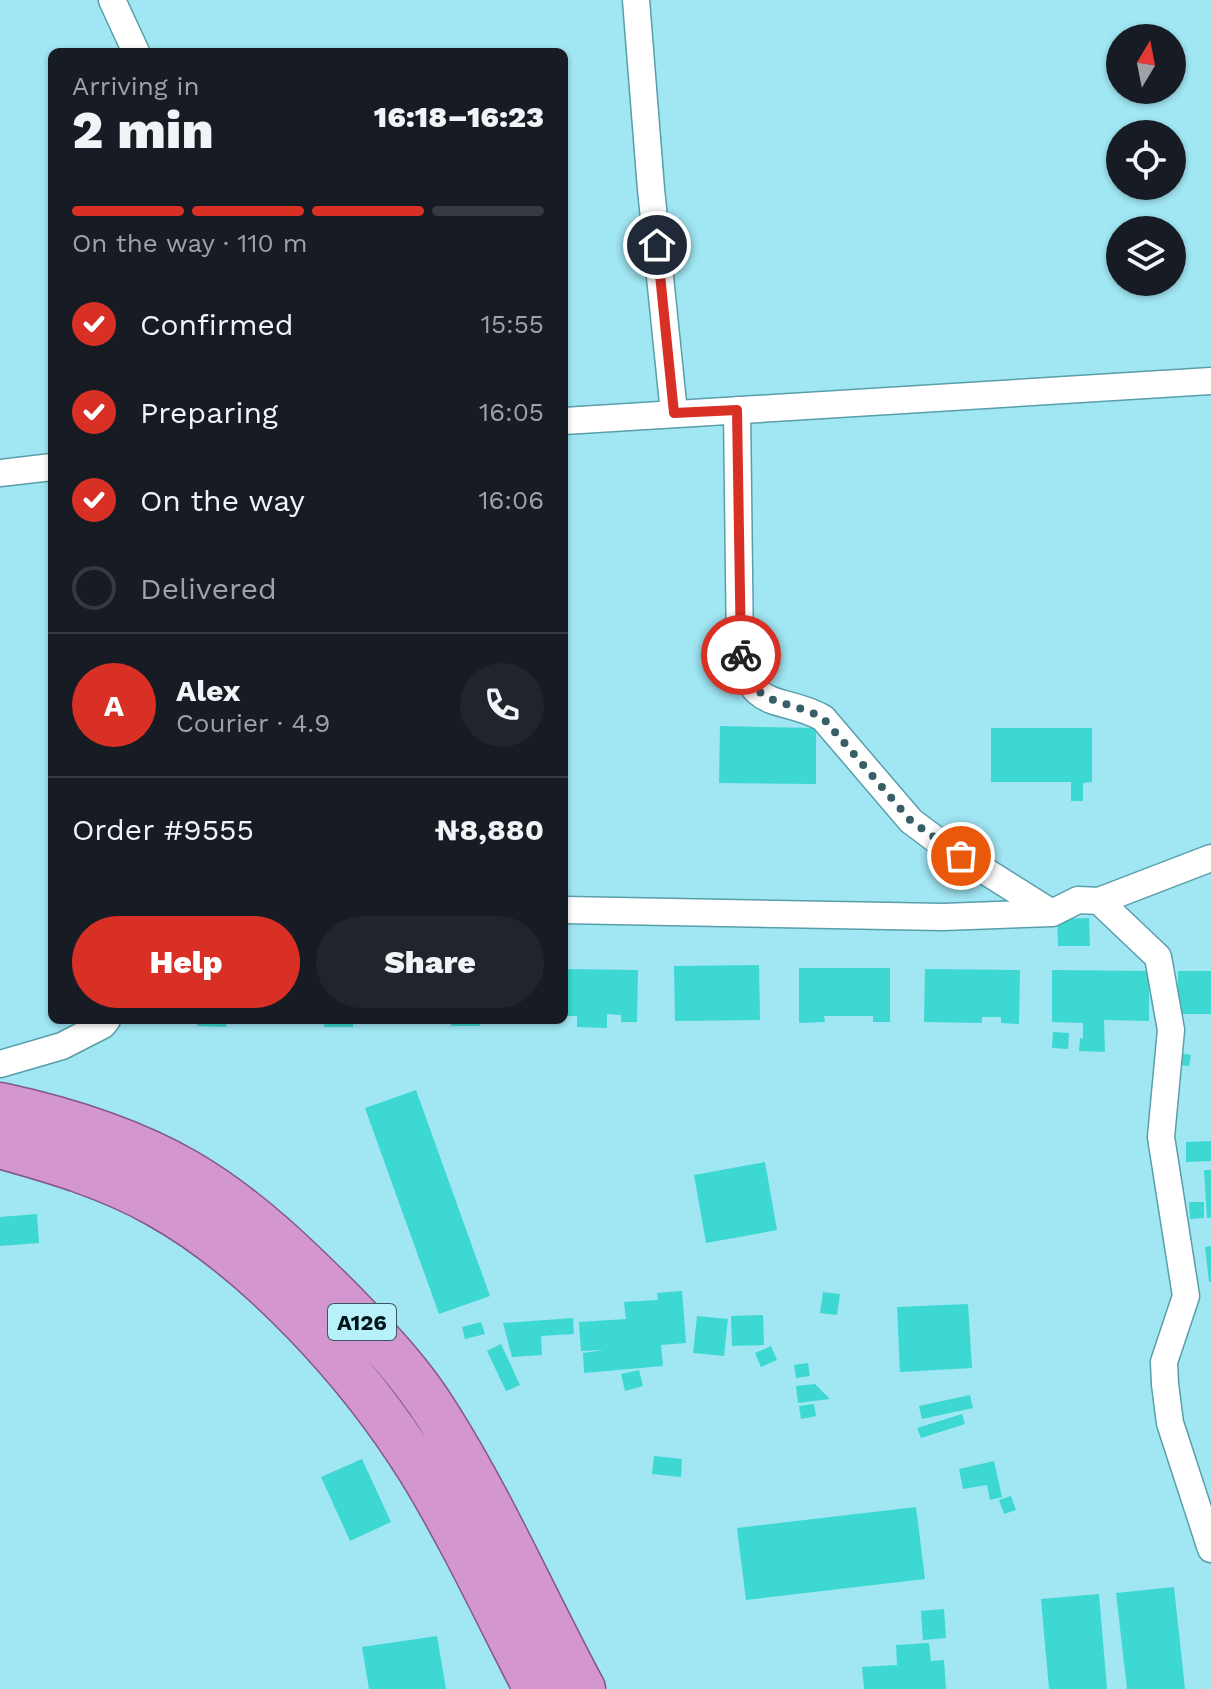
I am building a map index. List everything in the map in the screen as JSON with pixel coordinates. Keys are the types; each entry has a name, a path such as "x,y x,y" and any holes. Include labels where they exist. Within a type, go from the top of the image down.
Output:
{"highway":[{"name":"A126","path":"0,1105 89,1128 187,1172 253,1219 316,1274 404,1367 436,1412 464,1459 583,1689"},
{"name":"A126","path":"0,1146 52,1160 158,1205 247,1270 305,1324 385,1418 419,1468 448,1517 536,1689"}],"street":[{"path":"112,0 134,48"},
{"path":"636,0 674,413"},
{"path":"575,421 1211,381"},
{"path":"737,410 740,653 750,683 763,698 811,711 823,718 911,821 1052,913"},
{"path":"0,473 48,467"},
{"path":"568,910 943,917 1052,913 1078,900 1099,901 1211,858"},
{"path":"1099,901 1158,957 1171,1030 1161,1137 1186,1296 1164,1362 1165,1384 1170,1423 1211,1549"},
{"path":"0,1064 62,1046 104,1024"}],"building":[{"path":"720,726 816,728 816,784 719,783"},
{"path":"991,728 1092,728 1092,782 1083,783 1083,801 1071,801 1071,782 991,782"},
{"path":"1089,918 1090,946 1058,946 1057,919"},
{"path":"759,965 760,1020 675,1021 674,966"},
{"path":"799,968 890,968 890,1022 873,1022 873,1016 824,1016 825,1022 799,1023"},
{"path":"568,969 638,970 637,1022 621,1022 621,1015 607,1014 607,1028 577,1027 577,1016 568,1016"},
{"path":"925,969 1020,970 1019,1024 1001,1023 1001,1017 982,1017 982,1023 924,1022"},
{"path":"1052,970 1149,971 1149,1021 1104,1020 1105,1052 1079,1051 1083,1023 1052,1022"},
{"path":"1178,971 1211,971 1211,1014 1178,1014"},
{"path":"197,1024 226,1024 226,1027"},
{"path":"324,1024 353,1024 353,1027 324,1027"},
{"path":"451,1024 480,1024 480,1026"},
{"path":"1053,1032 1069,1033 1068,1049 1052,1048"},
{"path":"1180,1053 1191,1055 1189,1066 1179,1065"},
{"path":"416,1090 490,1296 439,1314 365,1108"},
{"path":"1211,1141 1211,1161 1186,1162 1186,1142"},
{"path":"765,1162 777,1230 706,1243 694,1175"},
{"path":"1204,1170 1211,1170 1211,1218 1207,1218"},
{"path":"1189,1202 1204,1202 1204,1218 1190,1219"},
{"path":"37,1214 39,1243 0,1246 0,1217"},
{"path":"1211,1246 1211,1282 1209,1282 1205,1247"},
{"path":"682,1291 686,1343 661,1345 663,1366 584,1373 583,1353 604,1350 581,1351 579,1322 626,1319 624,1302 658,1300 657,1293"},
{"path":"823,1292 840,1294 837,1315 820,1313"},
{"path":"968,1304 972,1368 900,1372 897,1307"},
{"path":"763,1315 764,1345 732,1346 731,1316"},
{"path":"697,1316 728,1319 724,1356 693,1353"},
{"path":"573,1318 574,1334 541,1336 542,1355 512,1357 503,1323"},
{"path":"481,1322 485,1334 465,1339 462,1327"},
{"path":"501,1344 520,1385 506,1391 487,1351"},
{"path":"771,1346 777,1360 761,1367 755,1353"},
{"path":"808,1363 810,1376 796,1378 794,1365"},
{"path":"639,1370 643,1386 625,1391 621,1374"},
{"path":"815,1384 830,1399 798,1403 796,1386"},
{"path":"970,1395 973,1408 922,1419 919,1406"},
{"path":"814,1404 816,1416 801,1419 799,1406"},
{"path":"962,1414 965,1424 921,1438 917,1428"},
{"path":"654,1456 682,1459 681,1477 652,1474"},
{"path":"362,1459 391,1522 350,1541 321,1477"},
{"path":"994,1461 1002,1497 990,1500 987,1485 963,1489 959,1469"},
{"path":"1011,1496 1016,1510 1004,1514 999,1500"},
{"path":"916,1507 925,1579 746,1600 737,1528"},
{"path":"1174,1587 1185,1689 1127,1689 1116,1593"},
{"path":"1099,1594 1107,1689 1049,1689 1041,1599"},
{"path":"944,1609 946,1638 923,1640 921,1611"},
{"path":"437,1636 446,1689 369,1689 362,1647"},
{"path":"929,1643 931,1661 944,1660 946,1689 864,1689 862,1667 897,1665 896,1645"}],"way so far":[{"path":"741,655 750,683 763,698 811,711 823,718 911,821 961,856"}],"route":[{"path":"657,245 674,413 737,410 741,655"}]}
